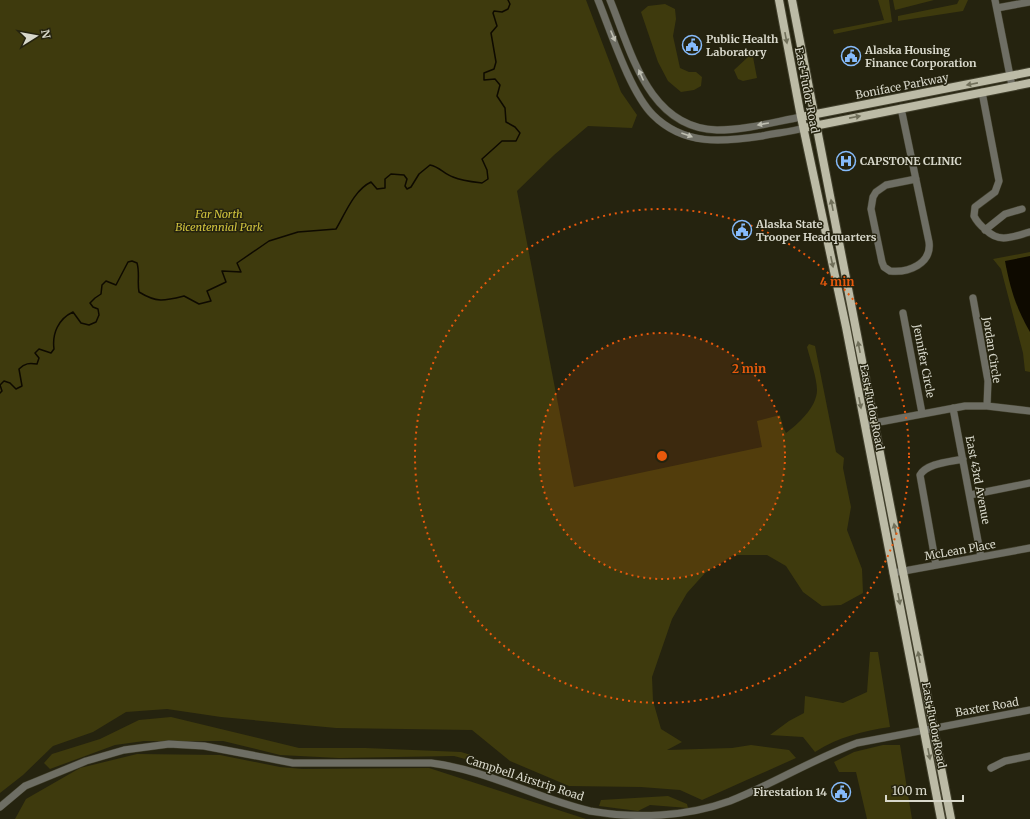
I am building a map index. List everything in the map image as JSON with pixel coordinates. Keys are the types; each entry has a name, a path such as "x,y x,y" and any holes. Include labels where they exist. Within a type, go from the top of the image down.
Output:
{"main road":[{"name":"East Tudor Road","path":"779,0 801,117 865,424 941,819"},
{"name":"East Tudor Road","path":"792,0 951,819"},
{"name":"Boniface Parkway","path":"801,117 1030,72"},
{"name":"Boniface Parkway","path":"804,128 1030,83"}],"street":[{"path":"598,0 634,87 653,115 669,127 687,136 710,141 733,141 804,128"},
{"path":"610,0 643,80 662,108 680,120 700,128 716,130 740,128 801,117"},
{"path":"995,0 1012,86"},
{"path":"997,8 1030,2"},
{"path":"982,92 999,179 995,192 978,204 974,209 976,218 985,230 1000,239 1030,232"},
{"path":"901,108 916,179 929,245 926,258 919,266 893,271 884,266 871,207 875,194 886,185 916,179"},
{"path":"985,230 1005,214 1022,209"},
{"name":"Jordan Circle","path":"973,298 988,381 987,406"},
{"name":"Jennifer Circle","path":"903,313 922,413"},
{"path":"865,424 953,408 987,406 1030,410"},
{"name":"East 43rd Avenue","path":"953,408 981,557"},
{"path":"936,565 920,475 922,470 930,467 963,459"},
{"path":"970,496 1030,483"},
{"name":"McLean Place","path":"893,573 1030,548"},
{"name":"Baxter Road","path":"924,730 1030,710"},
{"name":"Campbell Airstrip Road","path":"0,807 25,786 86,761 124,750 169,744 204,746 293,763 432,764 450,766 478,772 563,803 592,811 636,817 669,815 702,809 730,800 856,743 924,730"},
{"path":"991,768 1005,761 1030,756"}],"green space":[{"name":"Far North Bicentennial Park","path":"0,0 586,0 621,92 637,115 632,128 588,126 554,155 517,191 574,487 762,447 757,421 780,415 786,433 796,425 814,403 817,390 816,380 807,347 809,344 815,346 836,452 844,458 843,468 851,507 847,530 862,569 863,593 841,605 822,606 803,592 786,566 767,555 733,555 705,573 687,593 672,619 652,677 653,701 661,729 682,742 667,750 732,748 751,745 789,750 796,758 702,800 680,790 641,787 569,786 510,761 472,730 336,728 221,717 167,709 126,712 93,732 53,746 23,775 0,793"},
{"path":"878,0 889,0 892,22 834,34 833,30 884,20"},
{"path":"893,0 934,0 895,10"},
{"path":"959,0 968,0 963,11 898,21 898,16 957,4"},
{"path":"665,4 675,9 676,19 673,36 680,68 689,72 696,72 702,77 701,86 694,90 681,92 668,81 658,62 641,12 648,6"},
{"path":"748,57 753,57 757,78 743,81 738,79 734,70"},
{"path":"1030,252 1030,372 1025,371 1023,353 1001,269 993,259"},
{"path":"870,652 878,652 890,727 851,735 833,742 815,752 803,737 770,735 789,721 804,713 805,696 843,703 867,692"},
{"path":"171,717 299,748 365,748 461,752 471,755 469,760 454,756 339,758 280,755 223,741 144,741 115,745 50,769 44,763 52,754 100,739 139,720"},
{"path":"883,745 900,745 912,819 867,819 856,772 839,772 834,762 854,752"},
{"path":"137,754 220,755 280,767 302,769 429,768 586,819 15,819 26,799 80,768"},
{"path":"668,796 687,804 688,808 650,805 638,811 599,806 601,800"}],"shaded area":[{"path":"1030,256 1030,332 1014,298 1005,261"}],"waterway":[{"path":"0,393 2,391 0,385 4,381 10,383 16,389 22,386 19,369 27,364 37,364 39,358 35,353 39,349 51,353 54,349 54,338 57,328 63,319 68,315 73,312 81,323 89,325 96,322 99,315 98,309 93,307 90,303 101,294 102,285 106,281 116,285 128,262 132,261 137,263 139,292 145,296 161,300 184,296 199,304 211,301 207,291 226,282 222,271 241,272 237,263 269,241 298,232 336,229 355,196 371,182 377,189 385,188 385,179 391,174 404,175 407,179 405,186 407,189 411,187 419,174 430,165 437,167 450,176 464,180 482,183 488,179 487,170 482,159 502,141 516,141 520,133 515,127 506,122 505,108 497,96 500,85 495,79 484,80 484,73 494,69 496,62 491,33 497,26 493,13 494,11 502,12 508,9 510,4 508,0"}],"place":[{"name":"Public Health Laboratory","path":"692,45"},
{"name":"Alaska Housing Finance Corporation","path":"851,56"},
{"name":"CAPSTONE CLINIC","path":"846,161"},
{"name":"Alaska State Trooper Headquarters","path":"742,230"},
{"name":"Firestation 14","path":"841,792"}]}
